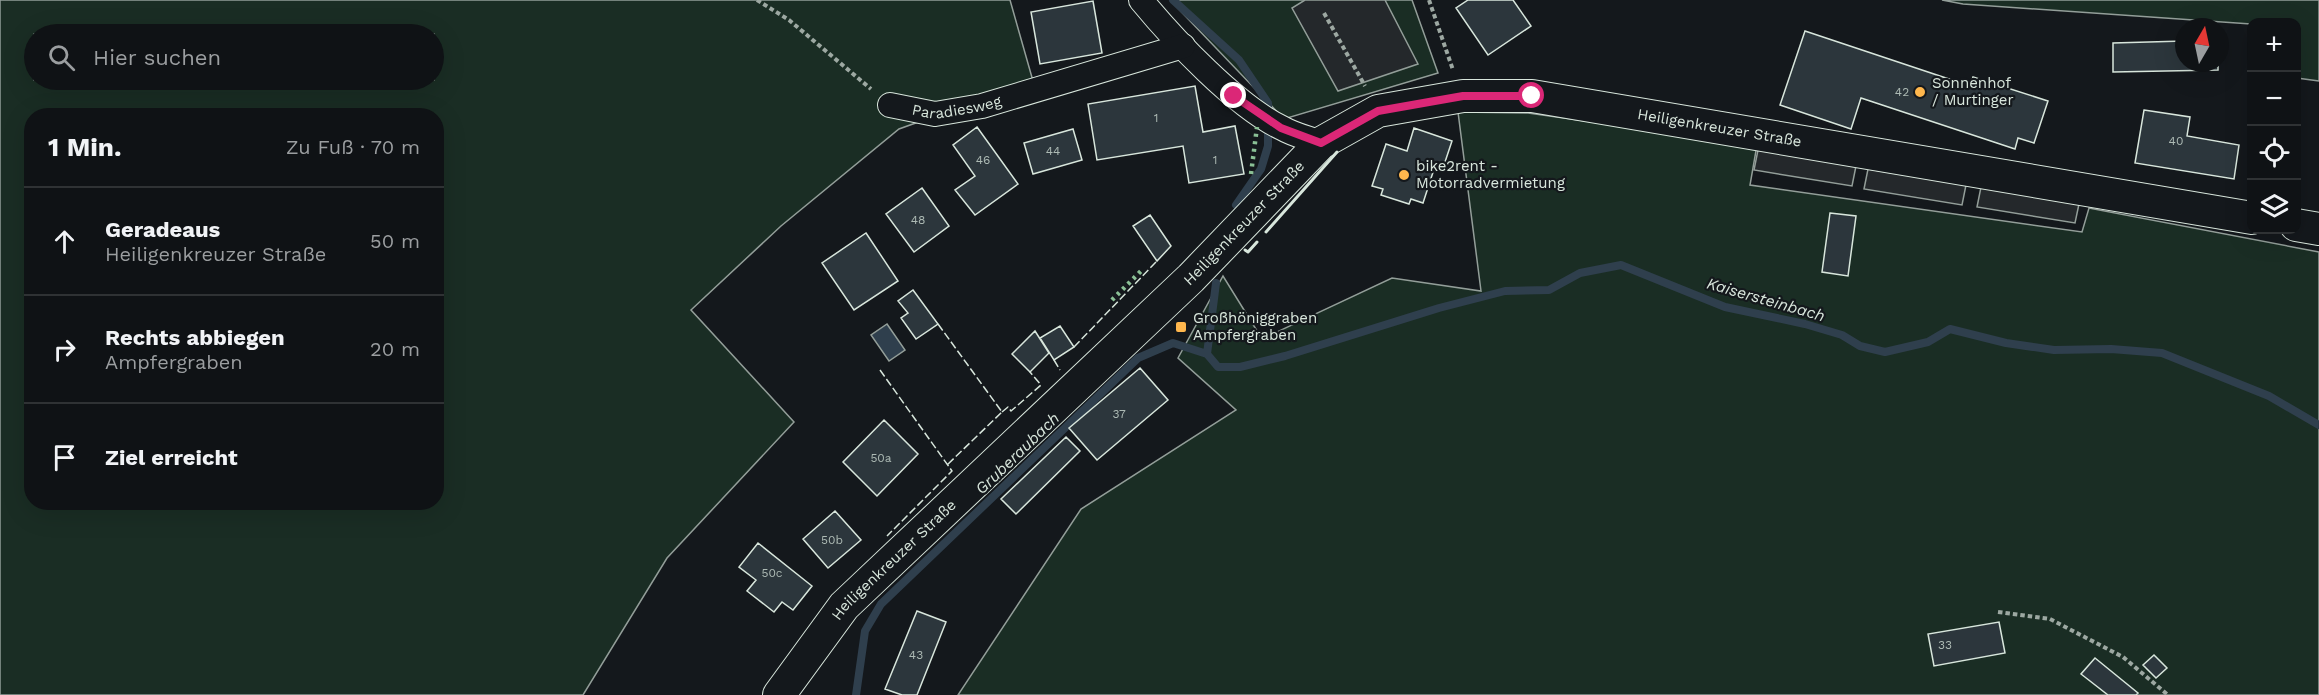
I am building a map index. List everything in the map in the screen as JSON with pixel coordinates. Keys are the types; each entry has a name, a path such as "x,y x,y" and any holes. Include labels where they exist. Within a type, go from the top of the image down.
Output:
{"street":[{"path":"1141,0 1183,46 1234,96 1281,128 1321,143"},
{"name":"Paradiesweg","path":"890,105 935,114 982,106 1183,46"},
{"name":"Heiligenkreuzer Straße","path":"779,695 844,606 1177,291 1321,143 1378,111 1463,96 1532,96 2247,217"},
{"path":"2301,226 2319,229"}],"path":[{"name":"Paradiesweg","path":"757,0 789,20 890,105"},
{"path":"1429,0 1463,96"},
{"path":"1324,13 1378,111"},
{"path":"1998,612 2050,619 2123,657 2168,695"}],"green space":[{"path":"0,0 1010,0 1033,81 899,129 781,226 691,310 794,422 667,558 583,695 0,695"},
{"path":"1170,0 1412,0 1438,73 1284,119"},
{"path":"1942,0 2319,0 2319,81 2301,79 2301,18 2247,18 2247,24 2229,22 2229,18 2175,19 1963,4"},
{"path":"1458,112 1528,113 1757,145 1750,185 2082,232 2089,208 2319,252 2319,695 958,695 1081,509 1236,410 1178,358 1223,276 1262,339 1392,278 1481,291"}],"shaded area":[{"path":"1305,0 1385,0 1418,64 1338,91 1292,8"},
{"path":"1758,150 1856,166 1852,186 1754,170"},
{"path":"1868,169 1966,185 1962,205 1864,189"},
{"path":"1981,187 2079,204 2075,223 1977,207"}],"water":[{"path":"887,324 905,350 889,361 871,335"}],"building":[{"path":"1468,0 1513,0 1531,26 1488,55 1456,8"},
{"path":"1093,1 1102,53 1040,64 1031,12"},
{"path":"1805,31 1970,86 1973,77 2048,101 2034,143 2018,138 2015,149 1861,98 1851,129 1780,105"},
{"path":"2175,41 2175,71 2113,72 2113,43"},
{"path":"1195,86 1203,132 1235,126 1244,174 1189,183 1183,146 1097,160 1088,104"},
{"path":"2144,110 2190,117 2187,136 2239,145 2234,179 2135,163"},
{"path":"977,127 1018,184 975,215 955,190 975,176 953,145"},
{"name":"bike2rent - Motorradvermietung","path":"1414,128 1452,141 1444,165 1436,163 1423,203 1411,199 1409,204 1381,195 1383,189 1372,186 1386,144 1407,151"},
{"path":"1073,129 1082,160 1033,174 1024,143"},
{"path":"922,188 949,226 914,252 886,214"},
{"path":"1830,213 1856,216 1848,276 1822,272"},
{"path":"1150,215 1171,246 1157,261 1133,226"},
{"path":"866,233 898,281 854,310 822,263"},
{"path":"913,290 938,324 916,339 901,318 908,313 898,301"},
{"path":"1060,326 1074,347 1054,360 1040,338"},
{"path":"1035,331 1049,353 1030,372 1012,354"},
{"path":"1140,368 1168,400 1097,460 1069,428"},
{"path":"884,420 918,454 877,496 843,462"},
{"path":"1066,437 1080,451 1016,514 1001,499"},
{"path":"835,511 861,540 828,568 803,539"},
{"path":"758,543 812,586 793,610 782,602 774,612 747,591 756,580 739,567"},
{"path":"917,611 946,622 917,695 902,695 885,689"},
{"path":"1999,622 2005,653 1934,666 1928,634"},
{"path":"2154,655 2167,668 2156,678 2143,665"},
{"path":"2095,658 2138,693 2136,695 2108,695 2081,674"}],"waterway":[{"name":"Gruberaubach","path":"1173,0 1239,60 1268,103 1268,146 1261,169 1236,205"},
{"name":"Kaisersteinbach","path":"1207,354 1218,367 1240,367 1285,356 1439,308 1505,291 1549,290 1580,273 1621,265 1725,307 1805,324 1842,335 1860,346 1885,352 1928,342 1950,329 2006,343 2054,350 2111,349 2162,353 2269,396 2319,425"},
{"name":"Gruberaubach","path":"856,695 865,631 881,604 1138,358 1173,343 1207,354 1216,283"}],"hedge":[{"path":"1251,174 1257,127"},
{"path":"1112,300 1142,270"}],"fence":[{"path":"1074,347 1157,261"},
{"path":"938,324 1002,412 947,465"},
{"path":"1054,360 1060,370"},
{"path":"880,370 952,471 887,536"},
{"path":"1002,412 1008,407 1011,411 1041,385 1030,372"}],"wall":[{"path":"1266,232 1337,152"},
{"path":"1245,250 1248,252 1257,242"}],"place":[{"name":"Sonnenhof / Murtinger","path":"1920,92"},
{"name":"bike2rent - Motorradvermietung","path":"1404,175"},
{"name":"Großhöniggraben Ampfergraben","path":"1181,327"}],"route":[{"path":"1234,96 1281,128 1321,143 1378,111 1463,96 1532,96"}]}
